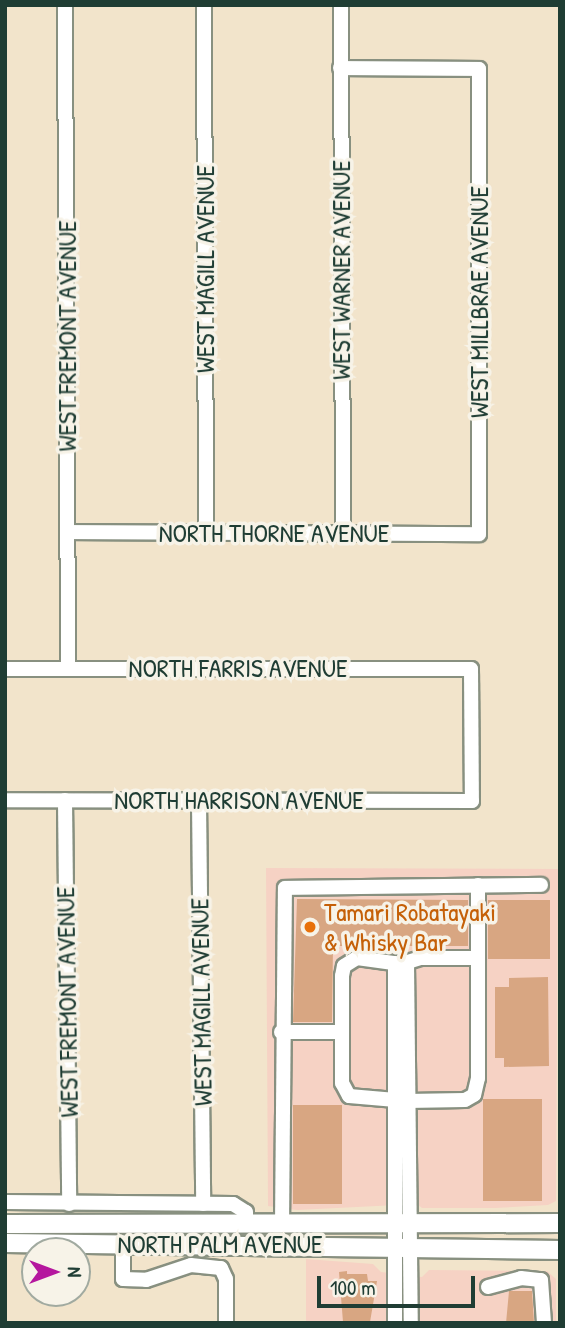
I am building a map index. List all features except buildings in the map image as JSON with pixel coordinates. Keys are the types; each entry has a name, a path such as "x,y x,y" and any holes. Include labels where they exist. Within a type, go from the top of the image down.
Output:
{"main road":[{"name":"NORTH PALM AVENUE","path":"5,1224 560,1223"},
{"path":"123,1243 184,1234 269,1234 282,1225"},
{"name":"NORTH PALM AVENUE","path":"5,1243 560,1250"}],"street":[{"name":"WEST FREMONT AVENUE","path":"65,5 68,667"},
{"name":"WEST MAGILL AVENUE","path":"204,5 206,533"},
{"name":"WEST WARNER AVENUE","path":"341,5 343,534"},
{"name":"WEST MILLBRAE AVENUE","path":"340,68 479,69 479,534"},
{"name":"NORTH THORNE AVENUE","path":"68,532 479,534"},
{"name":"NORTH FARRIS AVENUE","path":"5,668 471,669 472,800"},
{"name":"NORTH HARRISON AVENUE","path":"5,800 472,800"},
{"name":"WEST FREMONT AVENUE","path":"65,800 69,1204"},
{"name":"WEST MAGILL AVENUE","path":"199,800 202,1204"},
{"path":"478,885 478,958 476,1091 466,1100 401,1101 349,1096 342,1083 344,966 357,958 401,963 421,958 478,958"},
{"path":"282,1225 281,1032 285,888 541,886"},
{"path":"395,1323 403,1248 401,963"},
{"path":"281,1032 342,1032"},
{"path":"5,1202 239,1206 246,1212 246,1225"},
{"path":"123,1243 123,1279 146,1280 191,1265 221,1268 226,1279 226,1323"},
{"path":"403,1248 411,1323"},
{"path":"488,1287 521,1278 541,1280 544,1323"}],"shaded area":[{"path":"266,868 558,869 556,1201 548,1205 495,1208 422,1208 417,1204 297,1210 268,1206"},
{"path":"306,1259 373,1264 381,1272 422,1277 429,1270 547,1271 556,1279 556,1323 306,1323"}],"place":[{"name":"Tamari Robatayaki & Whisky Bar","path":"310,927"}]}
